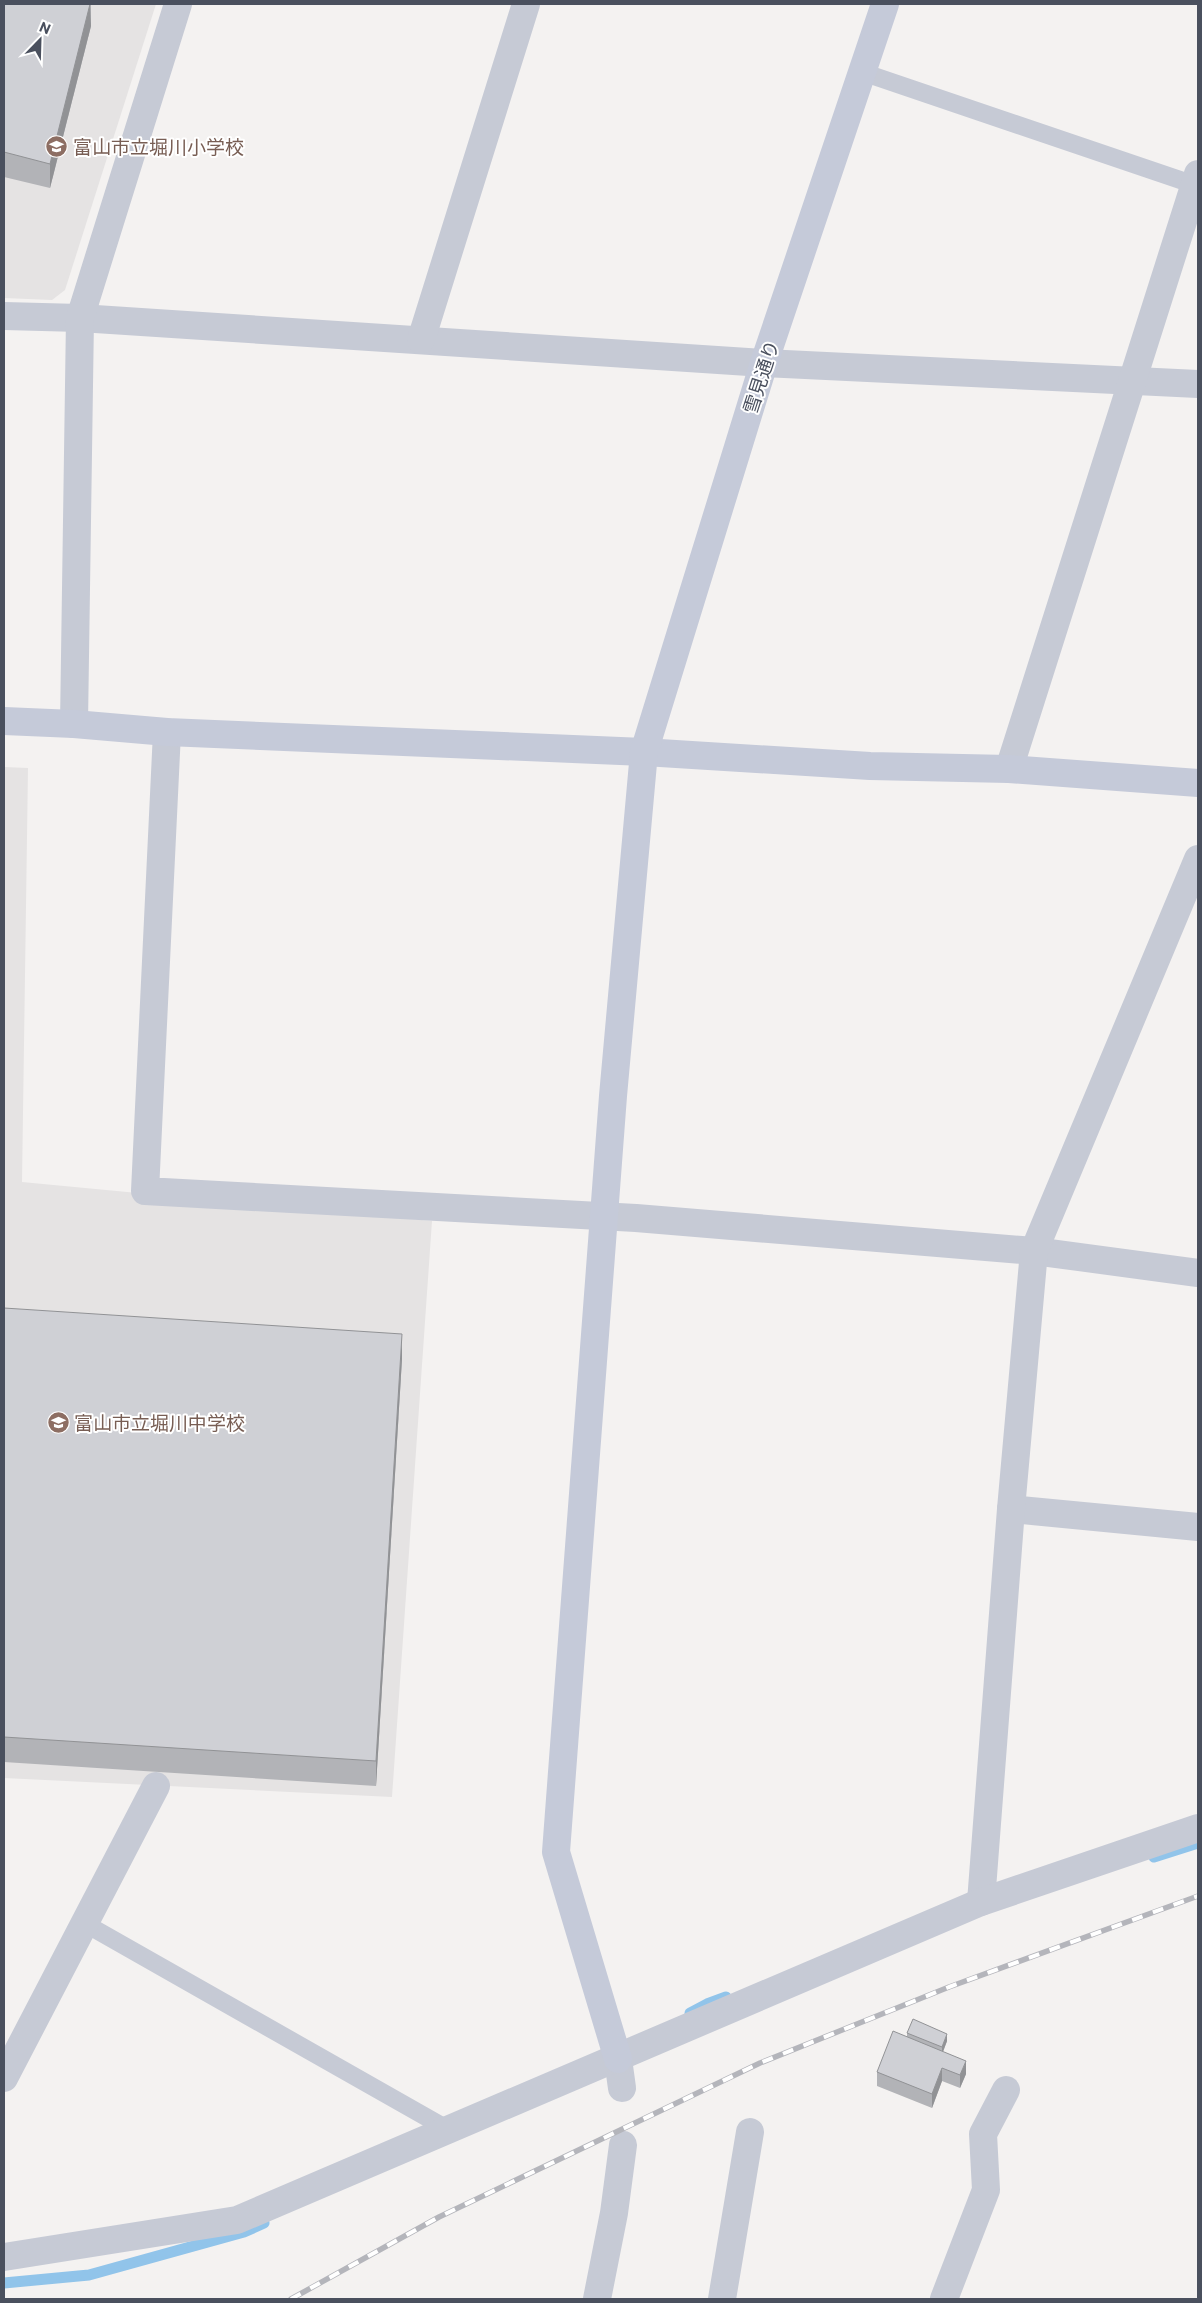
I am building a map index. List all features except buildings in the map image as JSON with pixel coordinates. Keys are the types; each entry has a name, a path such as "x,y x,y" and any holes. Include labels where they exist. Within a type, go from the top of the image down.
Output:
{"street":[{"path":"74,724 80,318 178,4"},
{"path":"421,340 526,4"},
{"name":"雪見通り","path":"618,2059 556,1852 614,1096 644,752 764,363 885,4"},
{"path":"1009,769 1197,179"},
{"path":"4,316 80,318 764,363 1198,384"},
{"path":"4,721 74,724 167,732 644,752 870,766 1009,769 1198,783"},
{"path":"167,732 145,1191 605,1216 1034,1251 1198,1273"},
{"path":"981,1902 1011,1509 1034,1251 1198,859"},
{"path":"1011,1509 1198,1527"},
{"path":"4,2078 156,1786"},
{"path":"4,2258 237,2220 618,2059 981,1902 1198,1828"},
{"path":"618,2059 622,2088"},
{"path":"944,2299 986,2190 983,2134 1006,2090"},
{"path":"722,2299 750,2132"},
{"path":"597,2299 614,2213 622,2145"}],"lane":[{"path":"862,72 1197,179"},
{"path":"84,1923 449,2130"}],"shaded area":[{"name":"富山市立堀川小学校","path":"4,4 156,4 65,290 52,300 4,298"},
{"path":"4,767 28,768 22,1182 432,1221 392,1797 4,1778"}],"waterway":[{"path":"1154,1857 1198,1843"},
{"path":"690,2013 726,1997"},
{"path":"4,2283 89,2275 244,2232 264,2223"}],"railway":[{"path":"291,2299 439,2217 760,2063 949,1987 1198,1896"}],"place":[{"name":"富山市立堀川小学校","path":"57,147"},
{"name":"富山市立堀川中学校","path":"58,1423"}]}
